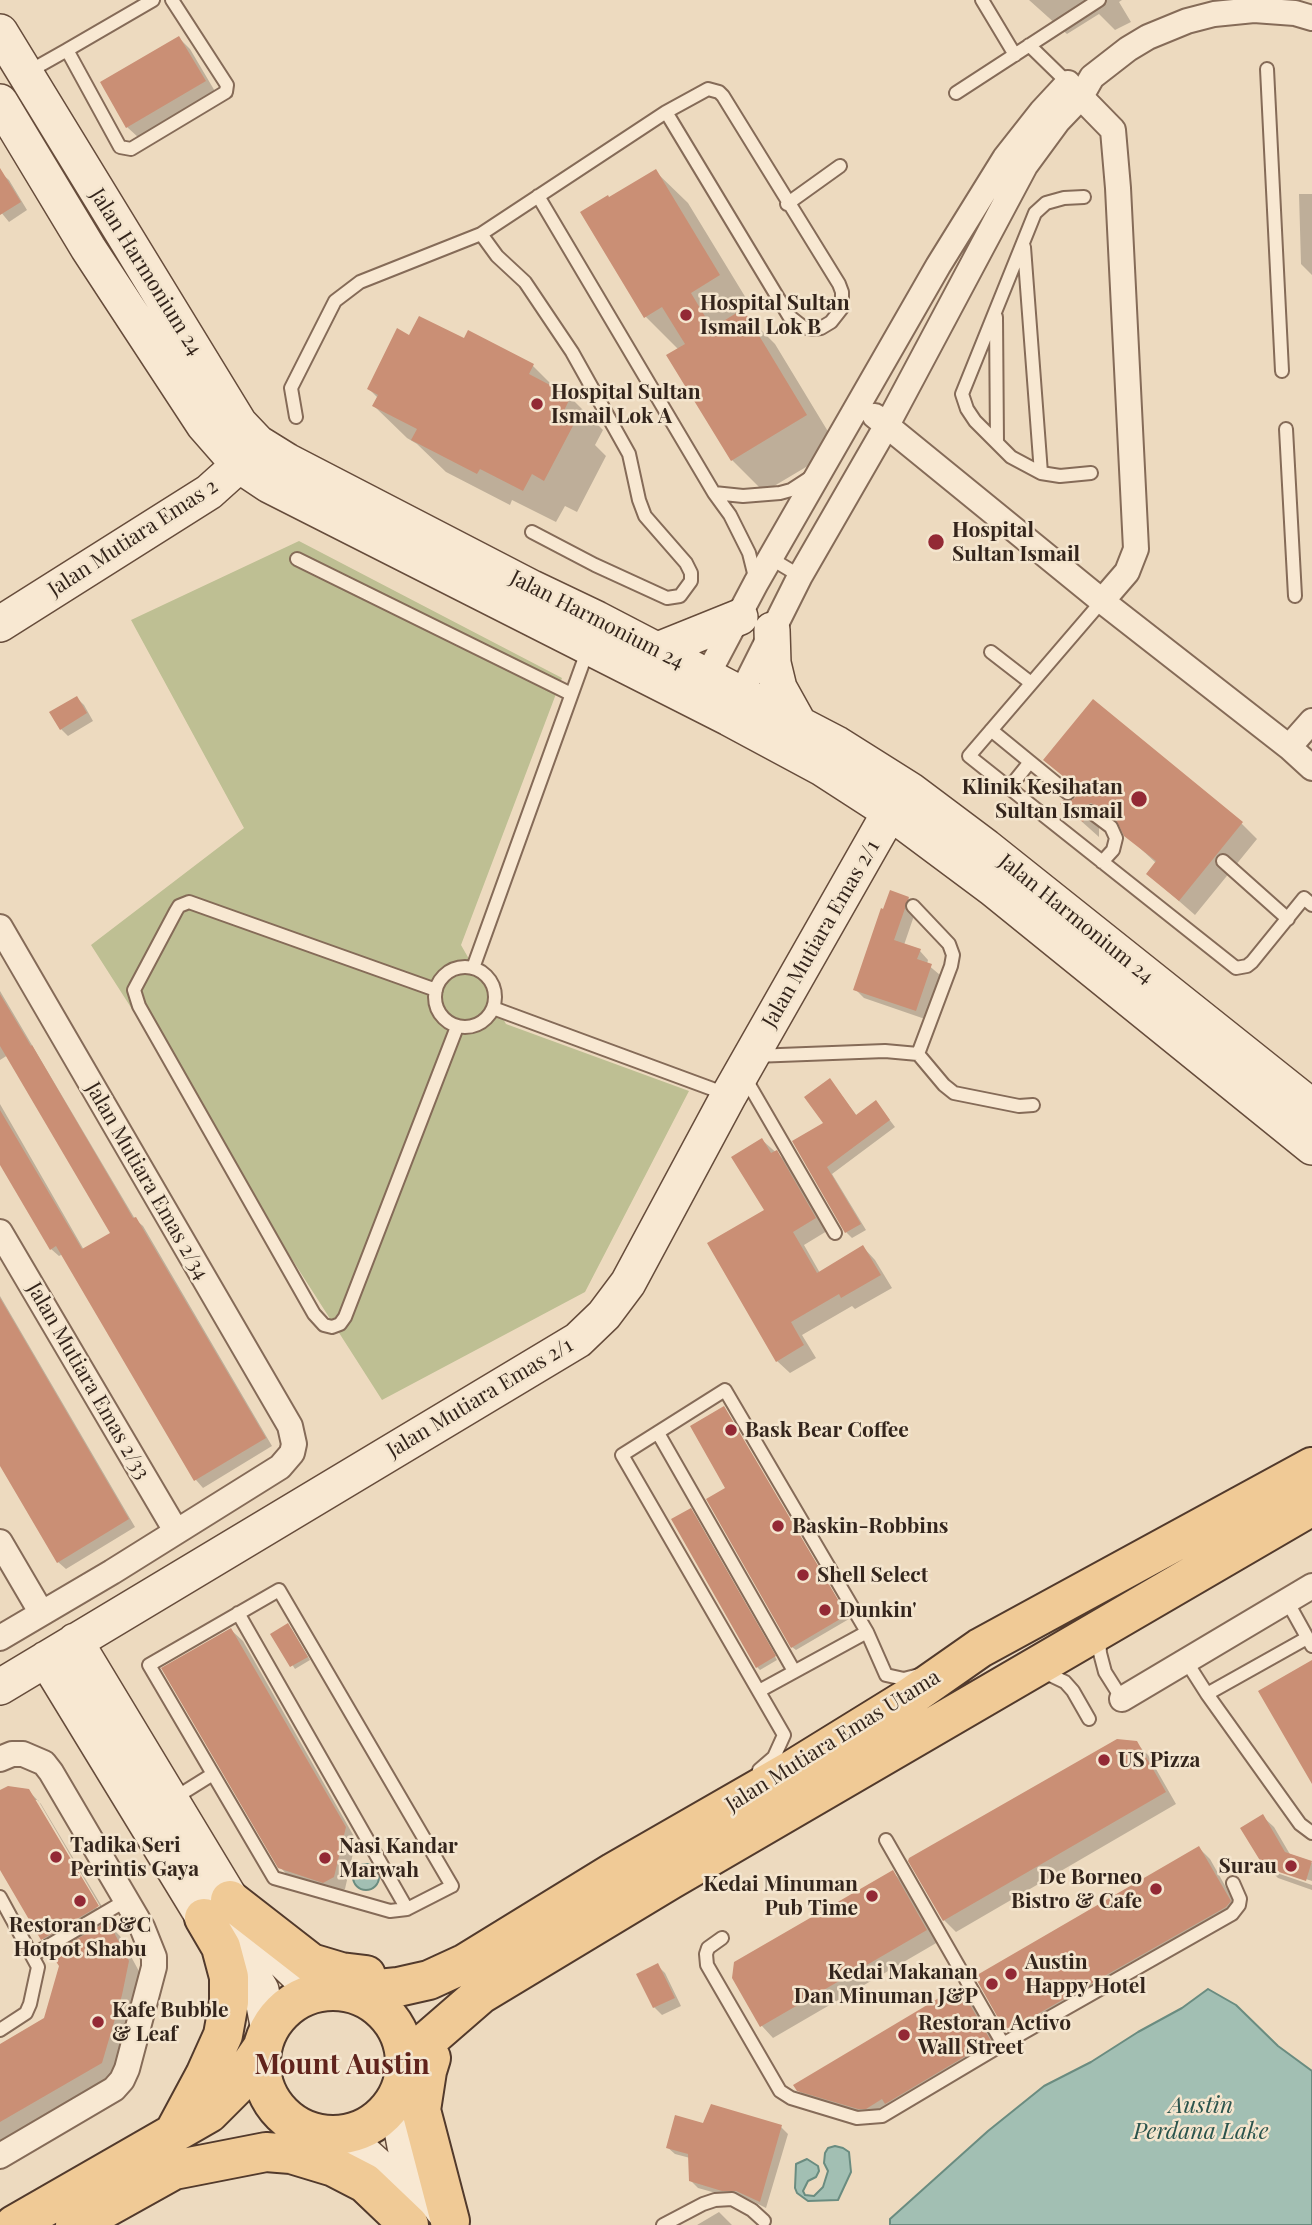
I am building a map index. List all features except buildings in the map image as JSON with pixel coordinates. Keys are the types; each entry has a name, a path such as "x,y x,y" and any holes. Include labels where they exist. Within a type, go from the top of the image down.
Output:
{"main road":[{"name":"Jalan Mutiara Emas Utama","path":"405,2060 474,1979 700,1823 910,1697 980,1648 1312,1468"},
{"name":"Jalan Mutiara Emas Utama","path":"336,1992 398,1987 429,1980 474,1979 670,1880 1312,1506"},
{"path":"217,1909 311,1963 341,1972 372,1976 474,1979 452,2021 438,2039 427,2071 421,2110 451,2223"},
{"path":"75,2225 174,2170 205,2075 223,2035 229,2002 229,1977 221,1947 217,1909"},
{"path":"180,2150 209,2113 235,2087 265,2038 282,2011 301,1998 336,1992 367,1999 382,2010 394,2024 402,2042 405,2060 403,2080 396,2098 385,2113 371,2125 354,2133 336,2136 317,2134 299,2128 284,2117 268,2094 261,2066 265,2038"},
{"path":"14,2225 180,2150 299,2128"},
{"path":"180,2150 266,2152 309,2159 334,2167 365,2183 411,2225"}],"street":[{"path":"701,688 770,558 938,265 1005,158 1042,111 1128,49 1168,28 1245,7 1296,13 1312,18"},
{"name":"Jalan Harmonium 24","path":"0,32 239,423 249,454 269,485 588,647 701,688 735,706 890,812 992,888 1312,1147"},
{"path":"735,706 800,576 887,425 1025,166 1080,86"},
{"path":"1080,86 1113,130 1136,537 1136,550 1127,572 1102,601"},
{"name":"Jalan Harmonium 24","path":"0,102 88,248 204,425 249,454 280,457 658,650 701,688"},
{"path":"859,404 1312,768"},
{"name":"Jalan Mutiara Emas 2","path":"0,624 209,492 249,454"},
{"path":"658,650 740,617"},
{"path":"772,630 773,663 779,688 799,724"},
{"name":"Jalan Harmonium 24","path":"735,706 799,724 837,744 910,790 976,839 1312,1107"},
{"path":"1289,747 1312,720"},
{"name":"Jalan Mutiara Emas 2/1","path":"0,1687 578,1340 604,1315 628,1283 741,1075 890,812"},
{"name":"Jalan Mutiara Emas 2/34","path":"0,928 293,1434 292,1453 280,1467 176,1531"},
{"name":"Jalan Mutiara Emas 2/33","path":"0,1232 176,1531"},
{"path":"0,1638 176,1531"},
{"path":"0,1542 41,1612"},
{"path":"1122,1699 1312,1586"},
{"path":"60,1650 170,1801 217,1909 261,1990 265,2038"},
{"path":"60,1650 217,1909 247,1926 296,1973 336,1992"},
{"path":"0,1759 12,1754 23,1754 44,1763 151,1944 154,1957 154,1967 131,2056 122,2080 114,2089 0,2156"},
{"path":"396,2098 405,2146 451,2223"},
{"path":"336,2136 361,2151 382,2170 411,2225"}],"lane":[{"path":"24,74 153,0"},
{"path":"67,50 120,147 131,149 226,92 228,85 172,0"},
{"path":"982,0 1015,55"},
{"path":"956,93 1099,0"},
{"path":"1030,45 1080,86"},
{"path":"1267,69 1282,371"},
{"path":"296,416 291,388 335,301 360,282 481,234 666,112 702,90 714,89 719,92 842,292 842,308 838,315 821,328 803,327 789,316 666,112"},
{"path":"787,204 840,166"},
{"path":"538,196 714,493 730,515 749,553 756,583"},
{"path":"1084,197 1064,198 1046,203 1035,213 962,394 975,421 1012,457 1041,473 1060,476 1091,473"},
{"path":"481,234 497,256 525,282 572,352 629,454 645,516 686,563 691,573 691,581 680,596 667,598 532,532"},
{"path":"1023,243 1041,473"},
{"path":"996,313 997,443"},
{"path":"1286,429 1295,596"},
{"path":"714,493 743,496 780,493 791,490 821,470"},
{"path":"770,558 800,576"},
{"path":"297,559 571,694"},
{"path":"1102,601 969,756 1236,968 1252,962 1304,898 1312,905"},
{"path":"473,968 588,647"},
{"path":"991,652 1031,683"},
{"path":"991,730 1068,793"},
{"path":"1009,788 1030,762"},
{"path":"1091,812 1111,827 1116,838 1113,850 1102,862"},
{"path":"1223,861 1287,919"},
{"path":"436,990 189,902 179,906 134,990 136,1000 307,1303 324,1325 332,1327 340,1324 345,1317 457,1027"},
{"path":"913,906 949,944 953,955 918,1054"},
{"path":"473,968 481,971 492,984 495,992 493,1008 485,1020 478,1024 457,1027 439,1013 436,990 439,982 450,971 473,968"},
{"path":"493,1008 741,1075 885,1051 918,1054 954,1093 1019,1106 1033,1105"},
{"path":"741,1075 835,1233"},
{"path":"700,1823 774,1757 783,1735 622,1455 725,1390 867,1632 886,1675 904,1679 930,1672 980,1648"},
{"path":"658,1433 794,1671"},
{"path":"279,1590 452,1886 407,1909 390,1911 274,1878 213,1774 149,1665 279,1590"},
{"path":"1207,1694 1310,1642 1287,1601"},
{"path":"238,1613 407,1909"},
{"path":"1098,1630 1105,1672 1122,1699"},
{"path":"759,1691 867,1632"},
{"path":"1186,1661 1300,1825 1312,1833"},
{"path":"1035,1667 1065,1682 1089,1719"},
{"path":"170,1801 213,1774"},
{"path":"886,1840 1003,2044"},
{"path":"722,1938 708,1948 707,1965 778,2087 791,2098 857,2118 882,2116 1232,1914 1240,1905 1233,1883"},
{"path":"0,1897 33,1955 38,1973 29,2009 22,2017 0,2030"},
{"path":"33,1955 125,1901"},
{"path":"663,2225 703,2204 732,2199 752,2210 764,2221"}],"green space":[{"path":"299,541 562,678 461,945 506,1024 689,1091 585,1292 382,1400 91,945 244,828 131,620"}],"water":[{"path":"366,1864 375,1868 379,1877 375,1886 366,1890 357,1886 353,1877 357,1868"},
{"name":"Austin Perdana Lake","path":"1208,1989 1236,2005 1278,2046 1312,2071 1312,2225 890,2225 890,2219 988,2131 1044,2086 1091,2062 1182,2008"},
{"path":"835,2146 849,2152 851,2172 838,2200 808,2201 797,2193 795,2188 796,2164 807,2159 818,2166 816,2177 808,2181 803,2191 805,2195 814,2196 823,2187 828,2171 824,2163 825,2153 828,2148"}],"place":[{"name":"Hospital Sultan Ismail Lok B","path":"686,315"},
{"name":"Hospital Sultan Ismail Lok A","path":"537,404"},
{"name":"Hospital Sultan Ismail","path":"936,542"},
{"name":"Klinik Kesihatan Sultan Ismail","path":"1139,799"},
{"name":"Bask Bear Coffee","path":"731,1430"},
{"name":"Baskin-Robbins","path":"778,1526"},
{"name":"Shell Select","path":"803,1575"},
{"name":"Dunkin'","path":"825,1610"},
{"name":"US Pizza","path":"1104,1760"},
{"name":"Tadika Seri Perintis Gaya","path":"56,1857"},
{"name":"Nasi Kandar Marwah","path":"325,1858"},
{"name":"Surau","path":"1291,1866"},
{"name":"De Borneo Bistro & Cafe","path":"1156,1889"},
{"name":"Kedai Minuman Pub Time","path":"872,1896"},
{"name":"Restoran D&C Hotpot Shabu","path":"80,1901"},
{"name":"Austin Happy Hotel","path":"1011,1974"},
{"name":"Kedai Makanan Dan Minuman J&P","path":"992,1984"},
{"name":"Kafe Bubble & Leaf","path":"98,2022"},
{"name":"Restoran Activo Wall Street","path":"904,2035"}],"district":[{"name":"Mount Austin","path":"342,2065"}]}
